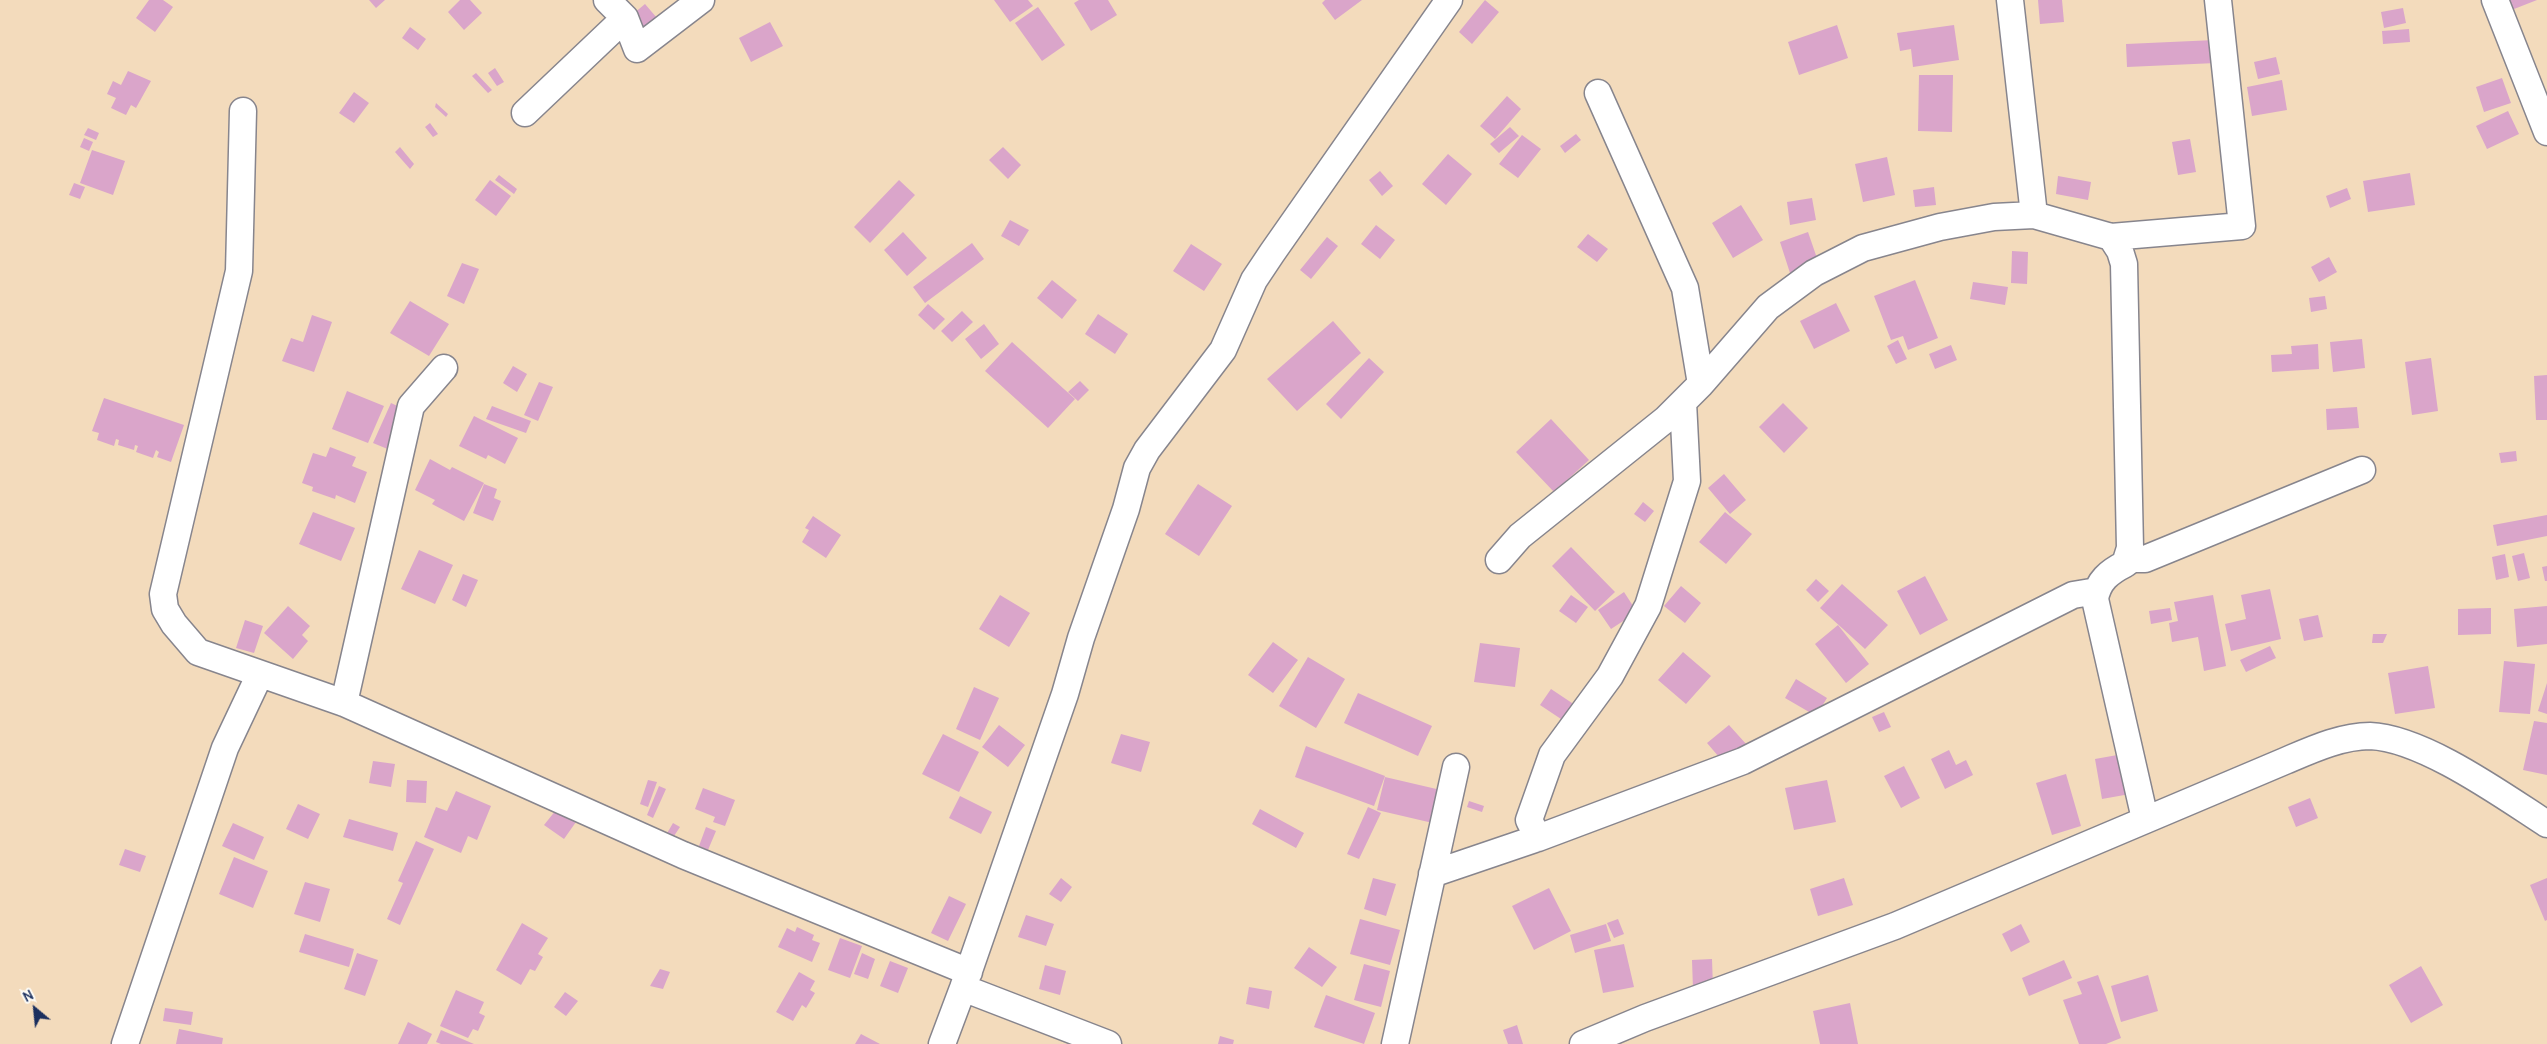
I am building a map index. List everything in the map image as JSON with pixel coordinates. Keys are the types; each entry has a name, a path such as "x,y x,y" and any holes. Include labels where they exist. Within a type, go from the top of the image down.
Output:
{"street":[{"path":"524,112 616,9 637,49 701,0"},
{"path":"942,1044 1065,694 1081,638 1126,509 1137,468 1147,450 1223,350 1254,280 1267,260 1449,0"},
{"path":"2010,0 2034,215"},
{"path":"1499,560 1520,536 1666,418 1692,393 1768,307 1814,273 1863,248 1940,227 1985,218 2034,215 2110,237 2242,226 2218,0"},
{"path":"2495,0 2547,132"},
{"path":"1538,838 1529,820 1552,755 1610,676 1648,606 1687,481 1692,393 1685,288 1598,94"},
{"path":"243,111 239,271 163,594 165,609 174,624 198,652 344,703 1108,1044"},
{"path":"2110,237 2120,251 2124,264 2130,548 2125,564"},
{"path":"344,703 411,406 444,368"},
{"path":"2144,819 2095,599 2098,585 2113,570 2132,559 2145,559 2362,470"},
{"path":"1432,874 1538,838 1743,761 2073,595 2096,591"},
{"path":"125,1044 226,748 260,674"},
{"path":"1583,1044 1645,1018 1895,926 2319,746 2368,736 2392,738 2415,746 2488,786 2547,824"},
{"path":"1395,1044 1456,767"}],"building":[{"path":"149,0 163,0 173,7 155,32 136,18"},
{"path":"369,0 385,0 376,8"},
{"path":"460,0 470,0 482,13 464,30 448,12"},
{"path":"994,0 1028,0 1033,6 1010,22"},
{"path":"1079,0 1108,0 1117,15 1091,31 1074,3"},
{"path":"1325,0 1362,0 1335,20 1322,3"},
{"path":"1485,0 1499,12 1472,44 1459,32"},
{"path":"2038,0 2062,0 2064,22 2040,24"},
{"path":"2505,0 2537,0 2509,11"},
{"path":"645,4 657,18 633,38 621,24"},
{"path":"1038,7 1065,45 1042,61 1015,23"},
{"path":"2403,8 2406,23 2384,28 2381,12"},
{"path":"770,22 783,46 751,62 739,38"},
{"path":"1837,25 1848,58 1799,75 1788,42"},
{"path":"1954,25 1959,60 1913,67 1911,49 1900,51 1897,33"},
{"path":"410,27 426,39 418,50 402,38"},
{"path":"2409,29 2410,42 2383,44 2382,31"},
{"path":"2215,40 2216,63 2127,67 2126,44"},
{"path":"2276,57 2280,74 2258,79 2254,62"},
{"path":"495,68 504,82 497,86 488,73"},
{"path":"128,71 151,81 136,108 131,105 126,115 111,108 116,98 107,94 113,81 121,85"},
{"path":"476,73 492,90 488,93 472,76"},
{"path":"1919,75 1953,75 1952,132 1918,131"},
{"path":"2502,78 2511,103 2484,112 2476,87"},
{"path":"2282,80 2287,110 2252,116 2247,87"},
{"path":"354,92 369,103 354,123 339,113"},
{"path":"1507,96 1521,109 1495,139 1480,126"},
{"path":"436,103 448,114 446,117 435,107"},
{"path":"2508,111 2519,134 2487,149 2476,126"},
{"path":"430,123 438,134 433,137 425,127"},
{"path":"1510,127 1519,136 1499,153 1490,144"},
{"path":"88,128 99,133 96,140 84,135"},
{"path":"1576,134 1581,140 1565,153 1560,146"},
{"path":"1522,135 1541,149 1518,178 1499,164"},
{"path":"84,138 93,142 89,151 80,147"},
{"path":"2190,139 2196,172 2178,175 2172,142"},
{"path":"400,147 414,164 410,169 395,152"},
{"path":"1003,147 1021,165 1008,179 989,160"},
{"path":"92,150 125,161 113,195 80,183"},
{"path":"1448,154 1472,174 1446,205 1422,184"},
{"path":"1887,157 1895,195 1863,202 1855,164"},
{"path":"1380,171 1393,186 1382,196 1369,180"},
{"path":"2410,173 2415,205 2368,212 2363,181"},
{"path":"499,175 517,189 514,194 495,180"},
{"path":"2058,176 2091,182 2088,200 2056,194"},
{"path":"490,180 511,196 496,216 475,200"},
{"path":"899,180 915,195 870,243 854,227"},
{"path":"74,183 85,187 80,199 69,195"},
{"path":"1934,187 1936,205 1915,207 1913,190"},
{"path":"2347,188 2351,199 2330,208 2326,196"},
{"path":"1812,198 1816,220 1790,225 1787,202"},
{"path":"1741,205 1763,240 1733,258 1712,223"},
{"path":"1010,220 1029,230 1019,246 1001,236"},
{"path":"1376,225 1395,240 1380,259 1361,244"},
{"path":"903,232 927,258 907,276 884,250"},
{"path":"1808,232 1819,264 1790,273 1780,242"},
{"path":"1588,234 1608,249 1597,262 1577,247"},
{"path":"1327,237 1338,246 1311,279 1300,270"},
{"path":"972,243 984,259 925,303 913,287"},
{"path":"1191,244 1222,264 1204,291 1173,271"},
{"path":"2012,251 2028,252 2027,284 2011,283"},
{"path":"2329,257 2337,272 2319,282 2311,267"},
{"path":"462,263 479,269 464,304 447,296"},
{"path":"1052,280 1077,300 1062,319 1037,298"},
{"path":"1915,280 1938,338 1908,350 1903,336 1891,340 1874,296"},
{"path":"1973,282 2008,287 2005,305 1970,299"},
{"path":"2325,296 2327,309 2311,312 2309,298"},
{"path":"410,301 449,324 429,356 390,333"},
{"path":"1836,303 1850,331 1814,349 1800,321"},
{"path":"928,304 945,319 934,330 918,315"},
{"path":"962,311 973,322 952,342 941,331"},
{"path":"1098,314 1128,334 1115,354 1085,334"},
{"path":"312,315 332,322 314,372 282,361 291,338 303,342"},
{"path":"1333,321 1361,353 1297,411 1267,379"},
{"path":"984,324 999,344 981,359 965,339"},
{"path":"2362,339 2365,368 2333,372 2330,342"},
{"path":"1898,340 1907,359 1896,364 1887,346"},
{"path":"1012,342 1075,399 1048,428 985,371"},
{"path":"2318,344 2319,369 2272,372 2271,355 2292,354 2291,346"},
{"path":"1951,345 1957,360 1935,369 1929,354"},
{"path":"1369,358 1384,372 1341,419 1326,404"},
{"path":"2431,358 2438,411 2412,415 2405,362"},
{"path":"513,366 527,374 517,392 503,383"},
{"path":"2547,375 2547,420 2536,420 2534,376"},
{"path":"1080,381 1089,390 1078,401 1068,392"},
{"path":"539,382 553,387 538,421 524,415"},
{"path":"347,391 384,406 368,443 332,429"},
{"path":"104,398 184,425 171,462 157,457 159,452 156,450 153,458 136,452 138,446 135,445 134,450 118,445 119,440 116,439 114,446 97,440 99,433 92,431"},
{"path":"391,403 408,411 390,450 373,443"},
{"path":"1783,403 1808,428 1784,453 1759,427"},
{"path":"492,406 531,421 526,433 486,419"},
{"path":"2357,407 2359,428 2327,430 2326,409"},
{"path":"474,416 518,438 505,464 488,455 486,459 459,446"},
{"path":"1551,419 1589,460 1554,492 1516,452"},
{"path":"330,447 356,457 352,466 367,472 355,503 336,495 335,499 312,491 313,487 302,483 313,453 326,457"},
{"path":"2516,451 2517,461 2501,463 2499,453"},
{"path":"430,459 450,470 452,467 484,483 464,521 432,504 435,500 415,490"},
{"path":"1724,474 1746,500 1730,514 1708,488"},
{"path":"484,484 497,489 494,498 501,501 493,521 473,513"},
{"path":"1198,484 1232,506 1199,556 1165,534"},
{"path":"1643,502 1654,511 1645,522 1634,514"},
{"path":"313,512 355,528 341,561 299,544"},
{"path":"1725,512 1752,534 1726,564 1699,542"},
{"path":"2547,515 2547,536 2497,546 2493,525"},
{"path":"813,516 841,535 826,558 802,542 809,530 805,528"},
{"path":"1571,547 1615,592 1595,611 1552,566"},
{"path":"419,550 453,565 435,604 401,589"},
{"path":"2524,553 2530,578 2518,581 2512,556"},
{"path":"2505,554 2509,577 2496,580 2492,557"},
{"path":"2547,566 2547,581 2545,581 2542,567"},
{"path":"463,574 478,580 466,607 452,600"},
{"path":"1925,576 1948,620 1920,635 1897,591"},
{"path":"1816,579 1829,591 1818,602 1806,590"},
{"path":"1842,584 1888,625 1865,649 1820,608"},
{"path":"1681,586 1701,603 1685,623 1664,606"},
{"path":"2270,589 2281,639 2231,651 2225,624 2246,619 2241,595"},
{"path":"1624,592 1637,612 1611,629 1598,610"},
{"path":"1000,595 1030,613 1009,647 979,629"},
{"path":"1571,595 1588,607 1576,623 1559,611"},
{"path":"2213,595 2226,666 2204,671 2198,637 2172,642 2169,623 2178,621 2174,602"},
{"path":"288,606 310,626 302,635 308,641 293,659 264,633"},
{"path":"2547,606 2547,644 2517,647 2514,609"},
{"path":"2170,608 2172,620 2151,624 2149,611"},
{"path":"2491,608 2491,634 2458,635 2458,609"},
{"path":"2318,615 2323,637 2304,641 2299,619"},
{"path":"245,620 263,626 254,653 236,648"},
{"path":"1838,625 1869,664 1846,683 1815,644"},
{"path":"2373,634 2387,634 2383,643 2372,643"},
{"path":"1273,642 1298,660 1273,693 1248,675"},
{"path":"1480,643 1520,648 1515,687 1474,682"},
{"path":"2270,646 2276,658 2246,672 2240,660"},
{"path":"1683,652 1711,676 1686,704 1658,680"},
{"path":"1308,657 1345,679 1316,728 1279,706"},
{"path":"2504,661 2535,664 2530,714 2499,712"},
{"path":"2428,666 2435,708 2395,714 2388,673"},
{"path":"1796,679 1827,698 1816,716 1785,698"},
{"path":"2547,683 2547,714 2538,711"},
{"path":"974,687 999,698 980,740 956,729"},
{"path":"1551,689 1575,705 1564,721 1540,705"},
{"path":"1358,693 1432,726 1418,756 1344,723"},
{"path":"1884,712 1891,727 1879,732 1872,717"},
{"path":"2534,721 2547,723 2547,775 2523,770"},
{"path":"999,725 1025,745 1008,767 982,747"},
{"path":"1729,725 1747,745 1725,764 1707,743"},
{"path":"943,734 979,752 959,792 922,774"},
{"path":"1121,734 1150,742 1141,772 1111,763"},
{"path":"1306,746 1385,776 1374,806 1295,777"},
{"path":"1949,750 1956,765 1966,760 1973,775 1945,789 1931,759"},
{"path":"2123,754 2130,794 2102,799 2095,759"},
{"path":"373,761 395,764 391,787 369,783"},
{"path":"1904,766 1920,798 1901,808 1884,776"},
{"path":"2066,774 2081,826 2052,835 2036,783"},
{"path":"1385,777 1445,791 1437,824 1377,810"},
{"path":"407,780 427,781 426,803 406,802"},
{"path":"648,780 657,782 648,807 640,804"},
{"path":"1827,780 1836,822 1794,830 1785,788"},
{"path":"659,786 666,789 653,818 647,815"},
{"path":"703,788 735,800 725,826 713,822 715,817 695,809"},
{"path":"456,791 491,806 477,840 468,836 461,853 424,837 436,807 447,811"},
{"path":"960,796 992,812 981,834 949,818"},
{"path":"2310,798 2318,818 2296,827 2288,807"},
{"path":"1469,801 1484,806 1482,812 1467,807"},
{"path":"298,804 320,814 308,839 286,829"},
{"path":"1368,807 1381,813 1359,859 1347,854"},
{"path":"1260,809 1304,833 1296,848 1252,824"},
{"path":"556,810 576,822 564,839 544,825"},
{"path":"349,819 398,833 393,851 343,837"},
{"path":"233,823 264,837 254,860 222,846"},
{"path":"673,823 680,827 672,839 666,835"},
{"path":"706,827 716,831 708,850 699,846"},
{"path":"416,841 434,849 400,925 387,919 403,883 398,881"},
{"path":"125,849 146,856 140,872 119,865"},
{"path":"234,857 268,871 253,908 219,894"},
{"path":"1061,878 1072,887 1061,902 1049,894"},
{"path":"1373,878 1396,884 1386,916 1364,909"},
{"path":"1844,878 1853,905 1818,916 1810,889"},
{"path":"2547,878 2547,920 2545,921 2530,885"},
{"path":"305,882 330,889 320,922 294,914"},
{"path":"1549,888 1571,931 1534,950 1512,906"},
{"path":"949,896 966,904 948,941 931,933"},
{"path":"1026,915 1054,924 1046,946 1018,937"},
{"path":"1360,919 1400,930 1390,965 1350,954"},
{"path":"1618,919 1624,934 1614,938 1607,923"},
{"path":"522,923 548,938 538,954 543,957 535,971 530,969 521,985 496,970"},
{"path":"1606,924 1611,941 1575,953 1570,935"},
{"path":"2021,924 2030,942 2011,952 2002,934"},
{"path":"797,927 814,935 812,940 820,943 812,962 778,947 787,928 795,932"},
{"path":"305,934 354,949 349,967 299,952"},
{"path":"840,938 862,946 850,978 828,970"},
{"path":"1624,944 1634,987 1603,993 1594,950"},
{"path":"1309,947 1337,967 1322,987 1294,968"},
{"path":"357,953 378,960 365,996 344,989"},
{"path":"862,953 875,959 868,979 854,974"},
{"path":"1712,959 1713,988 1693,989 1692,960"},
{"path":"2064,960 2072,978 2029,996 2022,978"},
{"path":"890,961 908,968 898,993 880,986"},
{"path":"1364,964 1390,971 1381,1007 1354,1000"},
{"path":"1045,965 1066,971 1060,995 1039,989"},
{"path":"2421,966 2443,1005 2411,1023 2389,985"},
{"path":"660,969 670,972 663,989 650,986"},
{"path":"799,972 815,981 810,990 815,993 806,1008 802,1005 793,1021 776,1012"},
{"path":"2098,975 2121,1038 2106,1044 2079,1044 2063,1000 2082,994 2077,982"},
{"path":"2148,975 2158,1011 2121,1022 2111,986"},
{"path":"1249,987 1272,991 1269,1009 1246,1004"},
{"path":"456,990 484,1002 479,1013 485,1016 478,1031 473,1029 468,1038 440,1026"},
{"path":"565,992 578,1001 566,1016 554,1007"},
{"path":"1326,995 1375,1013 1364,1044 1314,1027"},
{"path":"1850,1003 1858,1044 1820,1044 1813,1011"},
{"path":"165,1008 193,1012 191,1025 163,1021"},
{"path":"408,1022 432,1034 427,1044 398,1044"},
{"path":"1517,1025 1523,1044 1508,1044 1503,1030"},
{"path":"179,1029 223,1038 222,1044 176,1044"},
{"path":"441,1030 474,1044 441,1044 436,1042"},
{"path":"861,1034 880,1044 855,1044"},
{"path":"1220,1036 1234,1040 1233,1044 1218,1044"}]}
